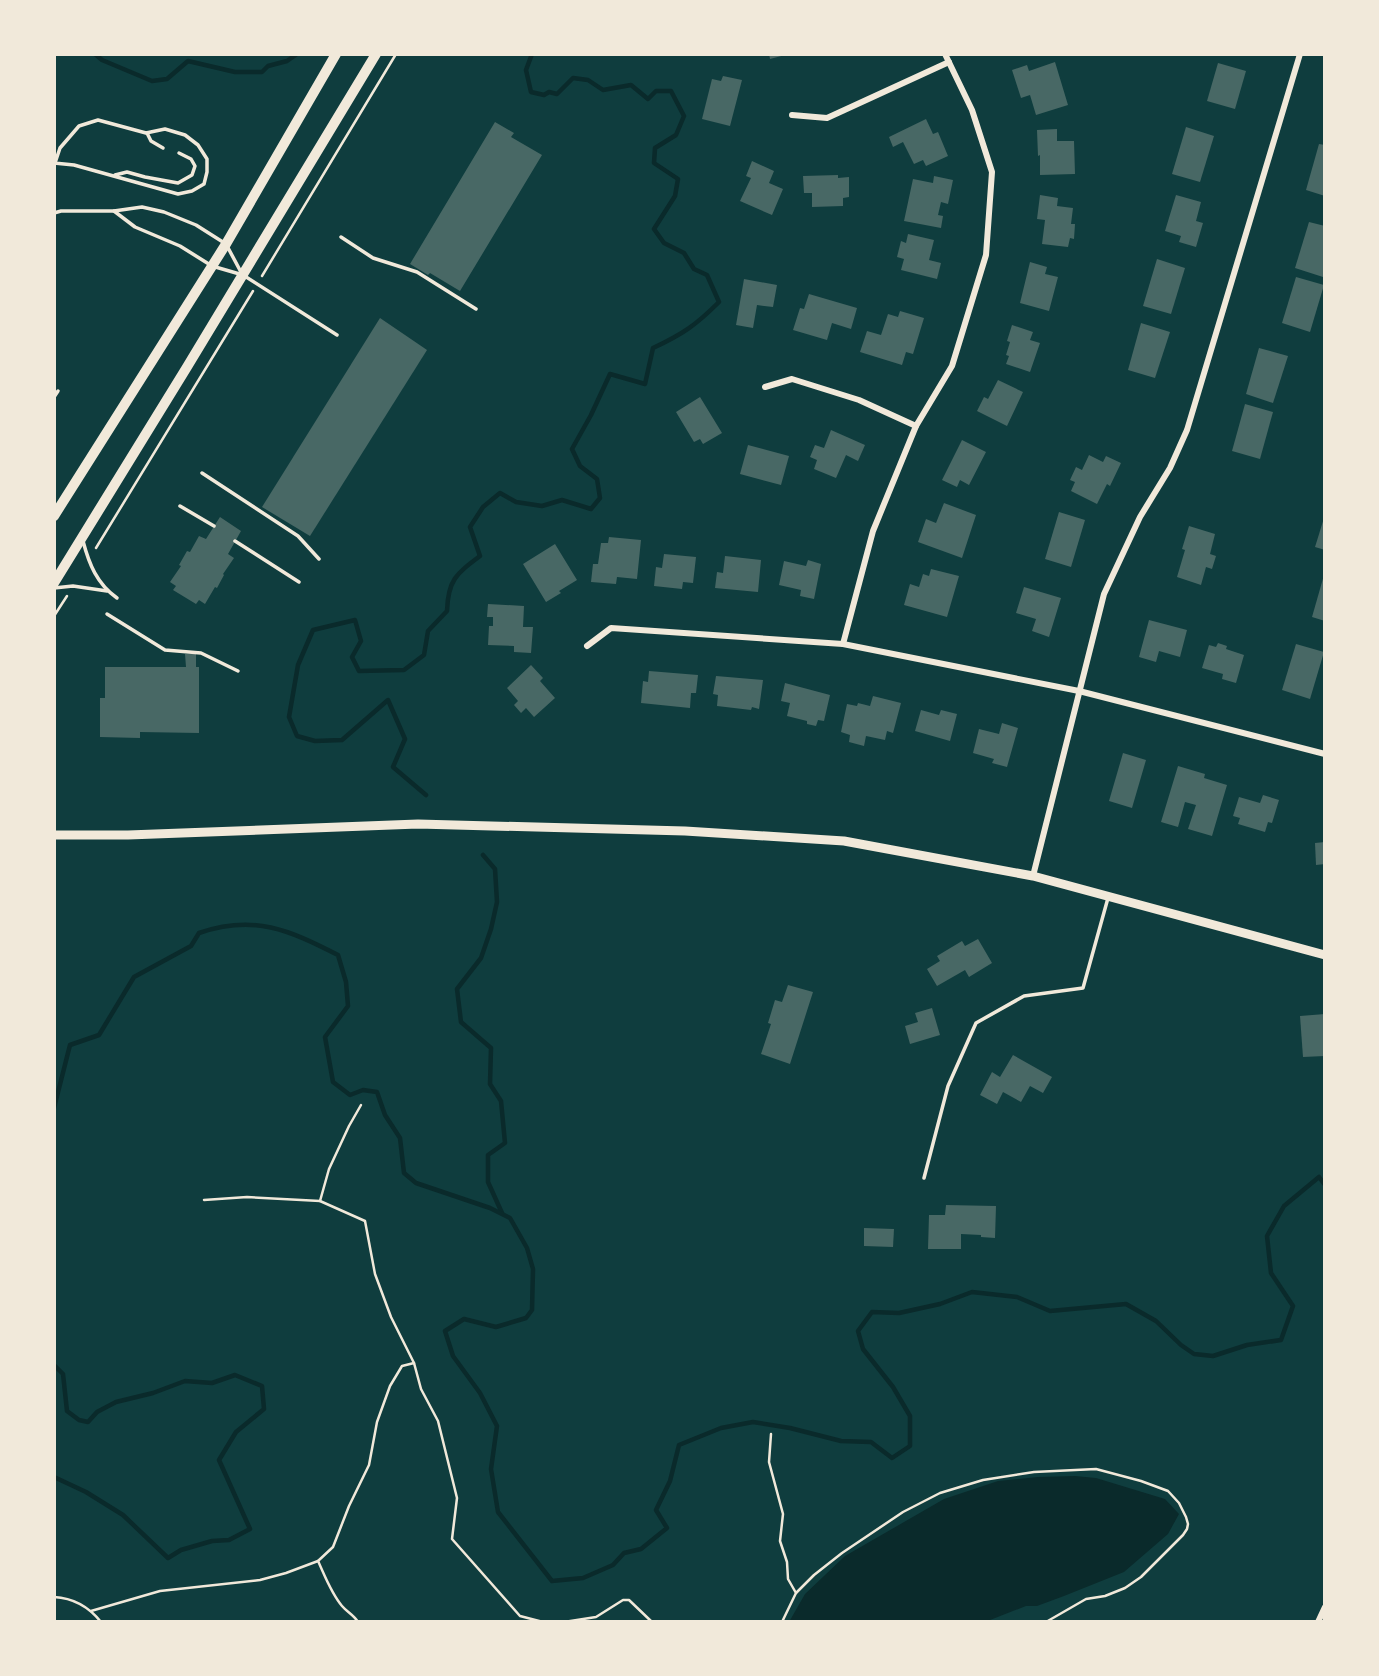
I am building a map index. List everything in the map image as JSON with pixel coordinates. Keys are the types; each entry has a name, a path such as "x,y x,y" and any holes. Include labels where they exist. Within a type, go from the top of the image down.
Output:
{"main road":[{"path":"54,516 226,244 336,54"},
{"path":"54,586 376,54"},
{"path":"54,835 128,835 418,824 685,831 844,841 1033,876 1325,955"}],"street":[{"path":"843,644 873,531 916,426 952,366 986,255 992,172 972,110 945,54"},
{"path":"1033,876 1104,594 1140,517 1170,468 1187,430 1300,54"},
{"path":"792,115 827,118 949,62"},
{"path":"765,387 792,379 859,400 916,426"},
{"path":"587,646 611,628 843,644 1079,691 1325,754"},
{"path":"1318,1622 1325,1606"}],"lane":[{"path":"98,120 146,133 165,129 185,135 198,145 207,159 204,184 192,191 178,194 75,165 55,163 61,148 79,127 98,120"},
{"path":"146,133 151,141 163,148"},
{"path":"113,176 127,172 178,183 192,175 195,166 191,159 179,153"},
{"path":"54,213 142,207 164,212 196,225 226,244 243,275"},
{"path":"114,211 135,228 180,246 212,266 243,275 337,335"},
{"path":"341,237 373,258 417,272 477,309"},
{"path":"54,397 58,391"},
{"path":"202,473 298,536 319,559"},
{"path":"180,506 214,526"},
{"path":"82,539 95,574 107,591 117,598"},
{"path":"235,541 299,582"},
{"path":"54,586 107,591"},
{"path":"107,614 165,650 201,653 238,671"},
{"path":"924,1178 948,1086 976,1023 1024,996 1083,988 1109,896"}],"path":[{"path":"88,560 396,54"},
{"path":"54,616 73,586"},
{"path":"320,1201 329,1169 361,1105"},
{"path":"204,1200 247,1197 320,1201 365,1221 375,1274 391,1317 414,1363 421,1389 438,1420 457,1498 452,1539 520,1616 543,1622"},
{"path":"91,1611 160,1591 260,1580 317,1561 333,1547 369,1465 377,1422 390,1386 402,1366 414,1363"},
{"path":"771,1434 769,1462 783,1514 780,1541 789,1579 796,1593"},
{"path":"782,1622 796,1593 842,1553 903,1512 940,1493 983,1480 1034,1472 1096,1469 1141,1480 1168,1491 1179,1503 1186,1517 1187,1529 1183,1535 1141,1577 1125,1588 1105,1596 1086,1599 1046,1622"},
{"path":"317,1561 344,1609 357,1618 358,1622"},
{"path":"54,1597 76,1601 101,1622"},
{"path":"564,1622 596,1617 623,1600 629,1600 652,1622"}],"water":[{"path":"1075,1476 1096,1478 1165,1499 1179,1514 1168,1534 1124,1572 1037,1606 1026,1606 985,1622 789,1622 805,1594 845,1556 944,1499 998,1481"}],"building":[{"path":"769,54 785,54 785,55 770,59"},
{"path":"1055,62 1068,105 1036,115 1030,95 1021,98 1012,70 1027,65 1029,71"},
{"path":"1218,63 1246,71 1235,109 1207,101"},
{"path":"723,76 742,80 730,126 702,119 712,79 721,81"},
{"path":"926,119 933,134 938,132 948,156 926,166 923,160 914,164 903,142 893,147 889,137"},
{"path":"495,122 514,133 511,137 542,155 460,291 410,264"},
{"path":"1186,127 1214,136 1200,182 1172,174"},
{"path":"1057,129 1057,141 1074,141 1075,174 1040,175 1037,130"},
{"path":"1319,144 1325,145 1325,196 1306,190"},
{"path":"752,161 774,171 769,183 783,189 772,215 740,201 751,178 746,176"},
{"path":"838,175 838,178 849,177 849,197 843,198 843,206 812,207 812,193 804,193 803,176"},
{"path":"934,176 953,180 948,204 941,202 938,215 943,216 941,228 904,221 913,179 933,183"},
{"path":"1040,195 1058,198 1057,206 1073,208 1071,224 1075,224 1074,239 1070,238 1068,247 1042,244 1045,220 1037,219"},
{"path":"1176,195 1201,202 1196,221 1203,223 1196,247 1179,242 1181,236 1165,231"},
{"path":"1309,222 1325,226 1323,277 1295,268"},
{"path":"908,234 934,240 929,260 941,263 937,279 901,270 904,259 897,257 901,241 906,243"},
{"path":"1157,259 1185,268 1171,314 1143,306"},
{"path":"1030,262 1047,267 1045,274 1058,277 1049,311 1020,303"},
{"path":"1296,277 1324,285 1310,332 1282,323"},
{"path":"744,279 777,285 773,307 757,305 753,328 736,325"},
{"path":"809,294 857,308 851,329 832,323 827,340 793,330 800,308 804,309"},
{"path":"900,311 924,318 913,354 906,352 902,365 860,352 867,331 881,335 888,314 898,317"},
{"path":"380,318 427,350 310,536 262,507"},
{"path":"1141,323 1170,332 1155,378 1128,370"},
{"path":"1012,325 1033,332 1030,340 1040,343 1030,372 1006,364 1010,342 1007,341"},
{"path":"1259,348 1288,356 1273,403 1246,394"},
{"path":"998,380 1023,392 1007,426 977,411 984,397 988,399"},
{"path":"700,397 722,433 703,444 700,439 694,442 676,412"},
{"path":"1245,404 1273,412 1260,459 1232,451"},
{"path":"831,430 865,445 858,461 846,455 836,478 814,469 817,460 810,457 815,445 824,448"},
{"path":"962,440 986,452 969,485 960,480 957,487 942,480"},
{"path":"748,445 789,456 781,485 740,474"},
{"path":"1089,455 1103,462 1106,456 1121,463 1110,486 1107,484 1097,504 1071,491 1075,482 1070,480 1076,467 1082,470"},
{"path":"944,503 976,515 962,558 918,542 926,519 936,523"},
{"path":"1059,512 1085,520 1071,567 1045,559"},
{"path":"220,517 241,531 228,554 234,558 205,604 199,600 196,604 173,590 176,586 170,582 187,551 190,552 199,536 206,539"},
{"path":"1325,518 1325,550 1315,547"},
{"path":"1189,526 1215,534 1210,554 1216,556 1212,569 1206,567 1201,585 1177,577"},
{"path":"609,537 641,540 637,579 617,577 616,584 591,582 593,564 598,564 601,543 608,543"},
{"path":"555,544 577,580 546,602 523,564"},
{"path":"664,554 696,557 693,583 683,582 682,589 654,586 656,567 662,568"},
{"path":"725,556 761,560 758,592 715,588 717,572 723,573"},
{"path":"808,560 821,564 814,599 800,596 801,590 779,585 784,561 806,566"},
{"path":"931,569 959,576 947,617 904,605 910,584 919,587 923,574 929,576"},
{"path":"1325,575 1325,621 1312,617"},
{"path":"1024,587 1061,598 1049,637 1032,631 1036,619 1016,613"},
{"path":"488,604 524,606 523,627 533,627 531,653 514,652 514,646 488,645 489,626 493,626 493,617 487,617"},
{"path":"1149,620 1187,630 1180,657 1159,651 1156,662 1139,657"},
{"path":"1218,643 1244,655 1236,683 1222,679 1223,674 1202,668 1209,645 1216,647"},
{"path":"1296,644 1324,652 1310,699 1282,690"},
{"path":"185,654 196,654 196,667 199,667 199,733 140,732 140,738 100,737 100,698 105,698 105,667 186,667"},
{"path":"531,665 543,678 540,681 555,698 534,717 526,708 521,713 514,705 518,701 507,688"},
{"path":"649,671 698,675 696,693 691,693 690,708 641,703 643,681 648,682"},
{"path":"716,676 763,680 759,709 717,706 718,695 713,694"},
{"path":"785,683 830,695 824,721 818,720 816,726 787,716 790,703 781,701"},
{"path":"873,696 901,703 893,733 887,731 885,740 866,736 864,746 849,742 850,735 841,732 847,704 870,706"},
{"path":"921,710 939,715 941,710 957,714 950,741 915,731"},
{"path":"1002,723 1018,728 1007,767 992,763 994,759 973,753 979,729 999,734"},
{"path":"1123,753 1146,760 1132,808 1109,801"},
{"path":"1178,766 1205,774 1204,778 1227,785 1212,836 1188,829 1196,805 1185,802 1178,827 1161,822"},
{"path":"1263,795 1279,800 1272,823 1268,822 1265,832 1238,824 1240,818 1233,816 1239,797 1260,803"},
{"path":"1325,842 1325,864 1316,865 1315,843"},
{"path":"978,939 992,963 969,977 965,970 937,986 927,969 940,961 937,956 962,941 965,946"},
{"path":"788,985 813,992 790,1064 761,1054 771,1024 768,1023 775,1000 782,1002"},
{"path":"932,1008 940,1035 910,1044 905,1026 918,1022 915,1013"},
{"path":"1325,1014 1325,1056 1303,1057 1300,1016"},
{"path":"1013,1055 1052,1077 1043,1093 1030,1086 1021,1102 1003,1092 997,1104 980,1095 992,1072 1000,1077"},
{"path":"946,1205 996,1206 995,1238 961,1234 961,1249 928,1249 929,1215 945,1215"},
{"path":"864,1228 894,1229 893,1247 864,1246"}],"waterway":[{"path":"95,54 102,60 152,81 167,79 188,61 235,72 262,72 268,66 287,61 297,54"},
{"path":"426,795 393,767 405,739 388,700 342,740 315,741 297,736 289,717 298,665 313,630 355,620 361,641 352,657 359,671 404,670 424,655 428,631 447,611 449,592 455,579 480,556 470,527 483,507 500,493 516,502 542,506 562,500 591,509 600,498 597,479 580,466 572,449 610,374 645,384 653,348 689,328 719,302 707,275 694,269 684,253 664,243 654,229 675,196 678,179 654,163 655,148 676,135 684,116 671,91 656,91 648,99 631,85 603,90 588,80 573,78 557,94 531,92 526,70 532,54"},
{"path":"483,855 495,869 497,902 481,958 457,989 461,1022 491,1048 490,1084 501,1101 505,1143 488,1155 488,1182 502,1213"},
{"path":"54,1108 70,1045 99,1035 134,977 191,946 199,933 219,927 254,925 287,932 338,955 346,982 348,1006 325,1037 333,1082 350,1095 363,1090 377,1092 385,1115 400,1138 404,1173 416,1183 490,1208 510,1218 527,1248 533,1269 532,1310 526,1318 496,1327 464,1319 445,1331 453,1356 480,1393 497,1426 491,1469 498,1512 552,1581 583,1578 613,1565 624,1553 641,1549 667,1528 656,1510 670,1481 679,1445 721,1428 753,1422 841,1441 871,1442 892,1458 910,1446 910,1416 893,1387 863,1349 858,1331 872,1312 899,1313 940,1304 972,1292 1017,1297 1050,1311 1126,1304 1156,1321 1194,1354 1213,1356 1247,1345 1281,1340 1293,1306 1271,1273 1267,1236 1284,1206 1319,1177 1325,1185"},
{"path":"54,1365 63,1374 67,1411 79,1420 88,1422 97,1412 116,1402 153,1393 185,1381 212,1383 235,1375 262,1386 264,1409 236,1432 219,1460 250,1529 229,1540 212,1541 181,1550 168,1558 123,1515 86,1492 54,1477"}]}
